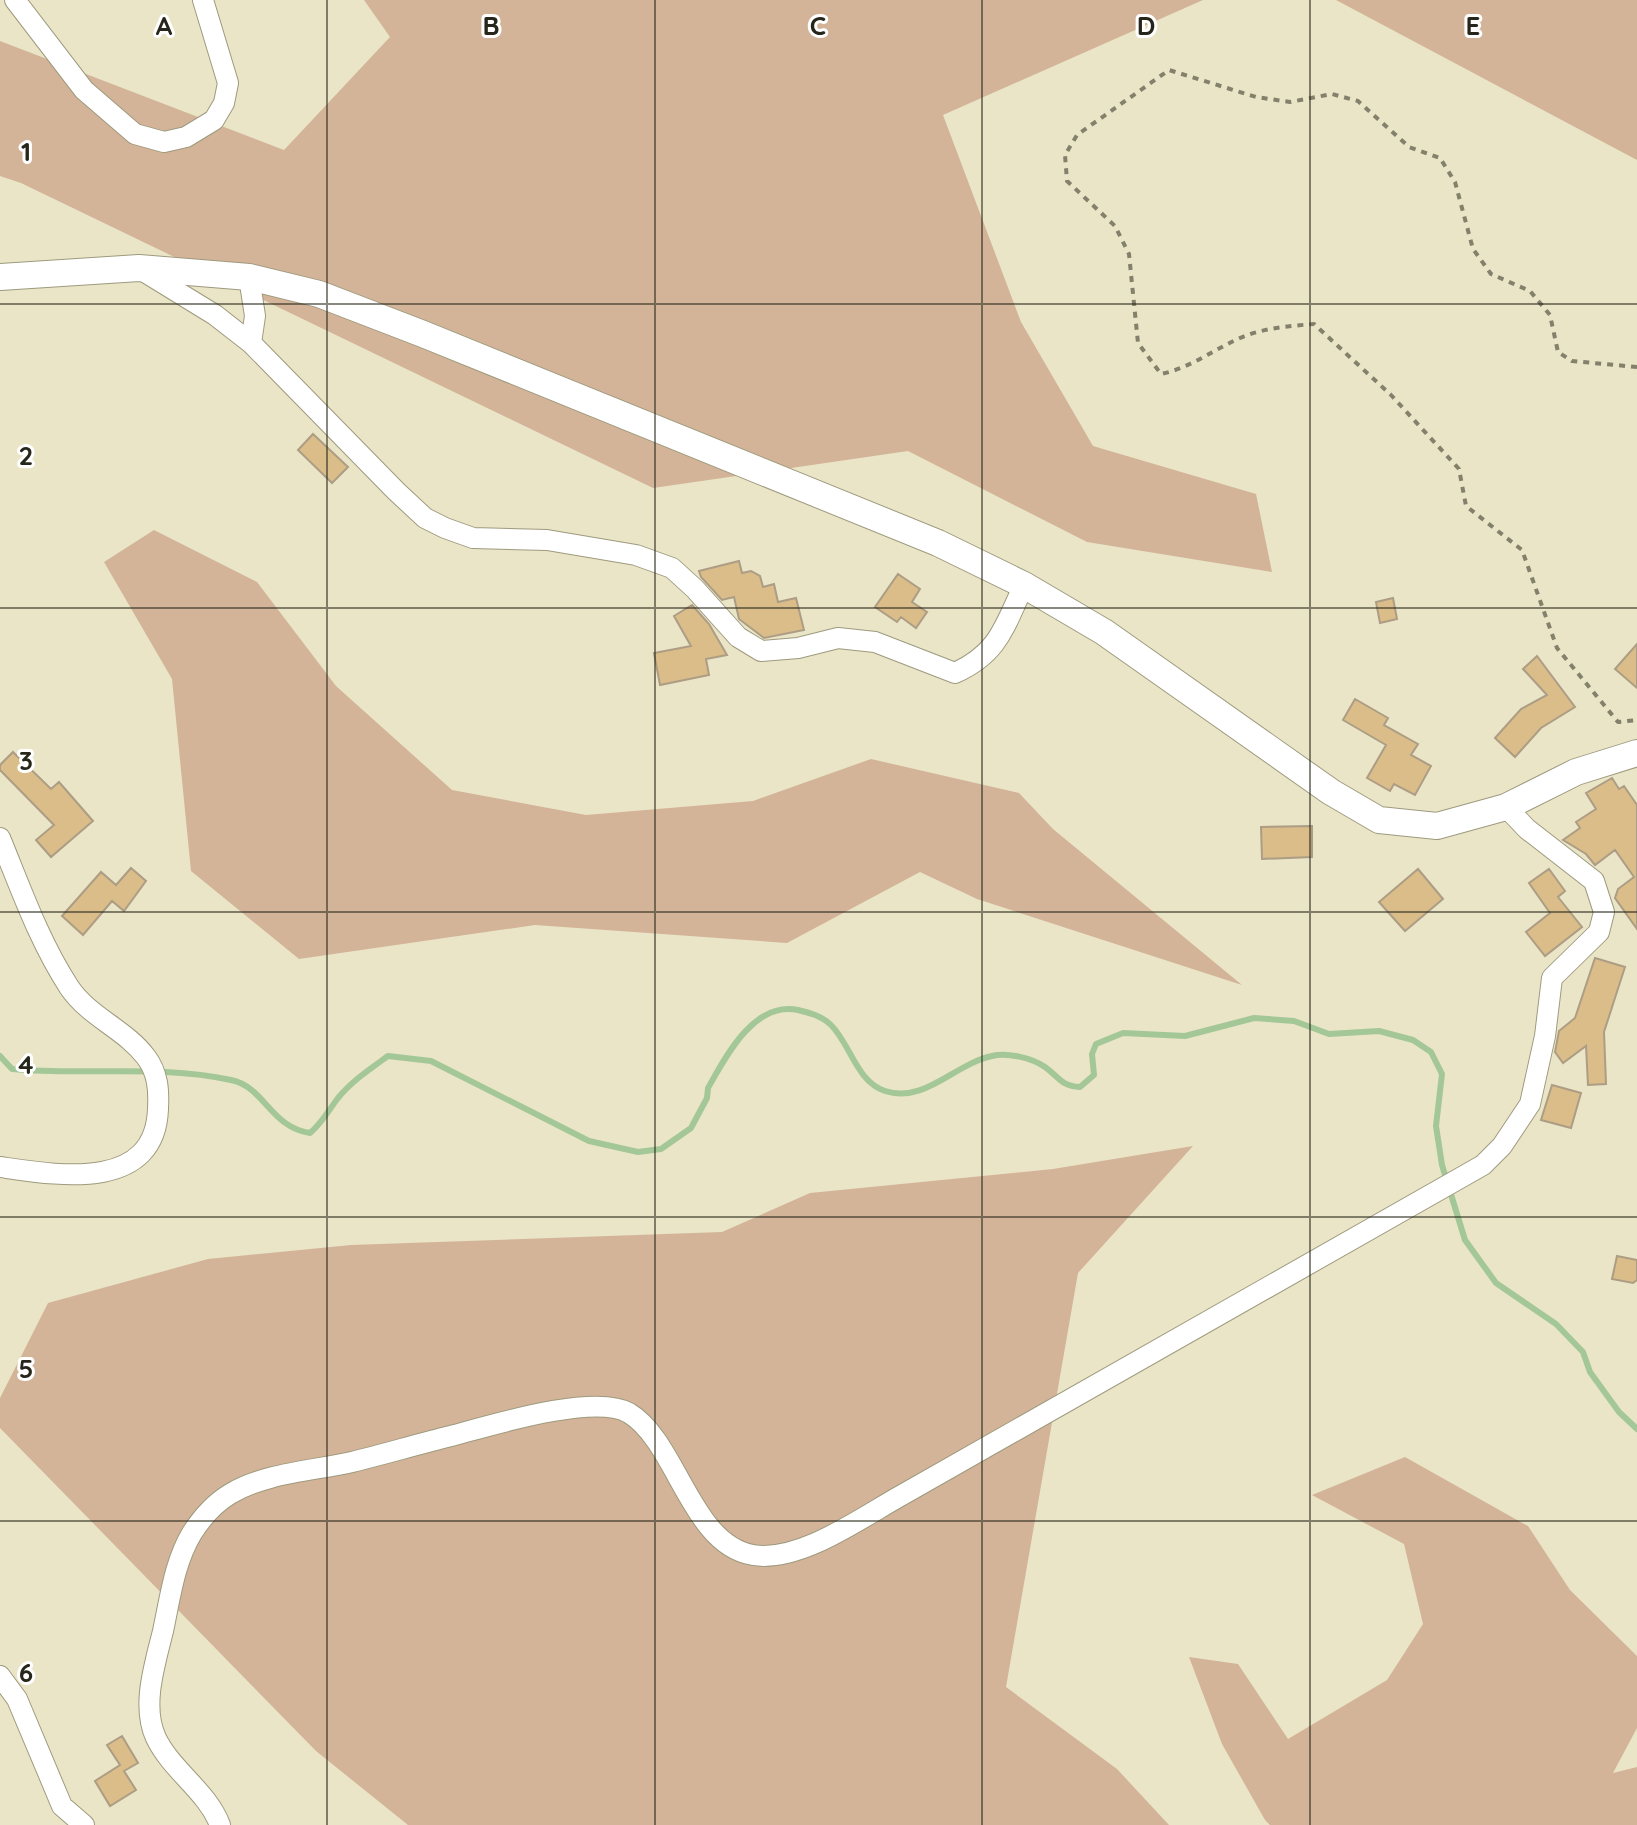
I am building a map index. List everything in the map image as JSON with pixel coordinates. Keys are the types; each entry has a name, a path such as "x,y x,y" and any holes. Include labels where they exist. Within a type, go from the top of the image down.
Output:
{"street":[{"path":"15,0 84,90 135,134 164,142 186,137 214,120 224,103 228,83 203,0"},
{"path":"139,268 251,343 307,404 425,518 473,538 547,540 636,555 672,568 738,637 761,651 798,648 838,638 875,642 955,673 982,661 1001,635 1024,585"},
{"path":"0,277 139,268 249,277 319,294 423,334 938,543 1024,585 1104,632 1331,792 1379,820 1437,826 1506,807 1576,772 1637,753"},
{"path":"249,277 255,316 251,343"},
{"path":"220,1825 214,1810 156,1737 149,1711 153,1675 176,1569 192,1534 210,1511 229,1494 266,1480 535,1415 604,1408 628,1413 643,1428 705,1521 729,1547 755,1556 783,1555 807,1547 902,1495 1483,1165 1502,1146 1530,1104 1545,1036 1552,978 1599,932 1604,912 1594,881 1527,829 1506,807"},
{"path":"0,838 52,960 76,997 146,1057 158,1081 159,1098 158,1122 142,1152 122,1169 92,1175 0,1167"},
{"path":"0,1676 17,1699 62,1806 84,1825"}],"path":[{"path":"1637,367 1572,361 1558,352 1550,315 1530,291 1491,274 1473,249 1455,182 1440,158 1409,147 1358,101 1332,94 1290,102 1256,97 1169,70 1077,135 1065,155 1067,181 1115,226 1129,254 1138,343 1161,374 1179,370 1241,337 1276,327 1314,324 1391,395 1459,469 1466,506 1522,550 1557,648 1618,722 1637,720"}],"shaded area":[{"path":"364,0 1203,0 943,115 1021,322 1093,446 1256,494 1272,572 1087,542 908,451 653,488 21,183 0,176 0,41 284,150 390,37"},
{"path":"1336,0 1637,0 1637,160"},
{"path":"154,530 257,582 336,686 452,790 586,815 753,801 871,759 1019,793 1053,829 1242,985 977,899 920,872 787,943 535,925 299,959 191,871 172,679 104,562"},
{"path":"1193,1146 1078,1273 1006,1687 1117,1769 1169,1825 408,1825 316,1751 0,1428 0,1398 48,1303 208,1259 351,1245 722,1232 810,1193 1053,1169"},
{"path":"1405,1457 1528,1526 1570,1590 1637,1656 1637,1728 1613,1773 1637,1767 1637,1825 1270,1825 1265,1820 1222,1744 1189,1657 1238,1664 1288,1739 1387,1680 1423,1624 1404,1544 1312,1495"}],"building":[{"path":"313,434 348,467 332,483 298,450"},
{"path":"739,561 742,573 751,571 760,576 763,587 774,584 778,602 796,598 804,630 764,638 739,619 734,597 722,600 699,571"},
{"path":"898,574 920,589 912,602 927,612 916,628 901,617 897,622 875,607"},
{"path":"1393,598 1397,619 1380,623 1376,602"},
{"path":"692,605 709,624 727,655 706,659 709,675 660,685 654,653 691,646 674,616"},
{"path":"1637,644 1637,688 1615,669"},
{"path":"1537,656 1575,707 1541,728 1515,757 1495,738 1521,709 1547,695 1523,669"},
{"path":"1355,699 1388,718 1384,725 1418,744 1411,755 1431,766 1415,795 1394,784 1390,791 1367,778 1386,745 1343,720"},
{"path":"13,752 51,789 59,782 93,821 51,857 36,840 54,825 0,770 0,765"},
{"path":"1612,778 1619,789 1624,786 1637,805 1637,929 1615,898 1618,889 1634,877 1615,850 1595,865 1586,854 1563,840 1580,828 1576,822 1596,809 1586,793"},
{"path":"1312,826 1312,857 1262,859 1261,827"},
{"path":"131,868 146,881 124,911 112,901 83,935 62,916 101,872 116,885"},
{"path":"1418,869 1443,899 1405,931 1379,902"},
{"path":"1549,869 1565,891 1558,897 1582,927 1545,956 1526,932 1550,913 1529,883"},
{"path":"1595,958 1625,967 1604,1032 1606,1084 1588,1085 1586,1046 1563,1063 1555,1052 1559,1031 1575,1018"},
{"path":"1552,1085 1581,1093 1571,1128 1541,1120"},
{"path":"1617,1256 1637,1260 1637,1280 1633,1283 1612,1279"},
{"path":"122,1736 138,1763 124,1771 136,1790 110,1806 95,1781 120,1765 107,1745"}],"waterway":[{"path":"0,1056 12,1069 149,1071 231,1080 252,1090 286,1123 310,1133 349,1086 388,1056 431,1061 589,1141 638,1152 661,1149 691,1128 707,1098 708,1088 733,1047 755,1022 782,1009 807,1012 827,1022 838,1033 867,1079 885,1091 900,1094 926,1088 978,1060 998,1055 1033,1061 1064,1083 1080,1087 1094,1075 1092,1054 1096,1044 1123,1033 1185,1036 1254,1018 1294,1021 1329,1034 1379,1031 1413,1040 1431,1052 1442,1074 1436,1126 1442,1165 1465,1240 1496,1283 1556,1324 1583,1352 1590,1372 1619,1412 1637,1429"}]}
